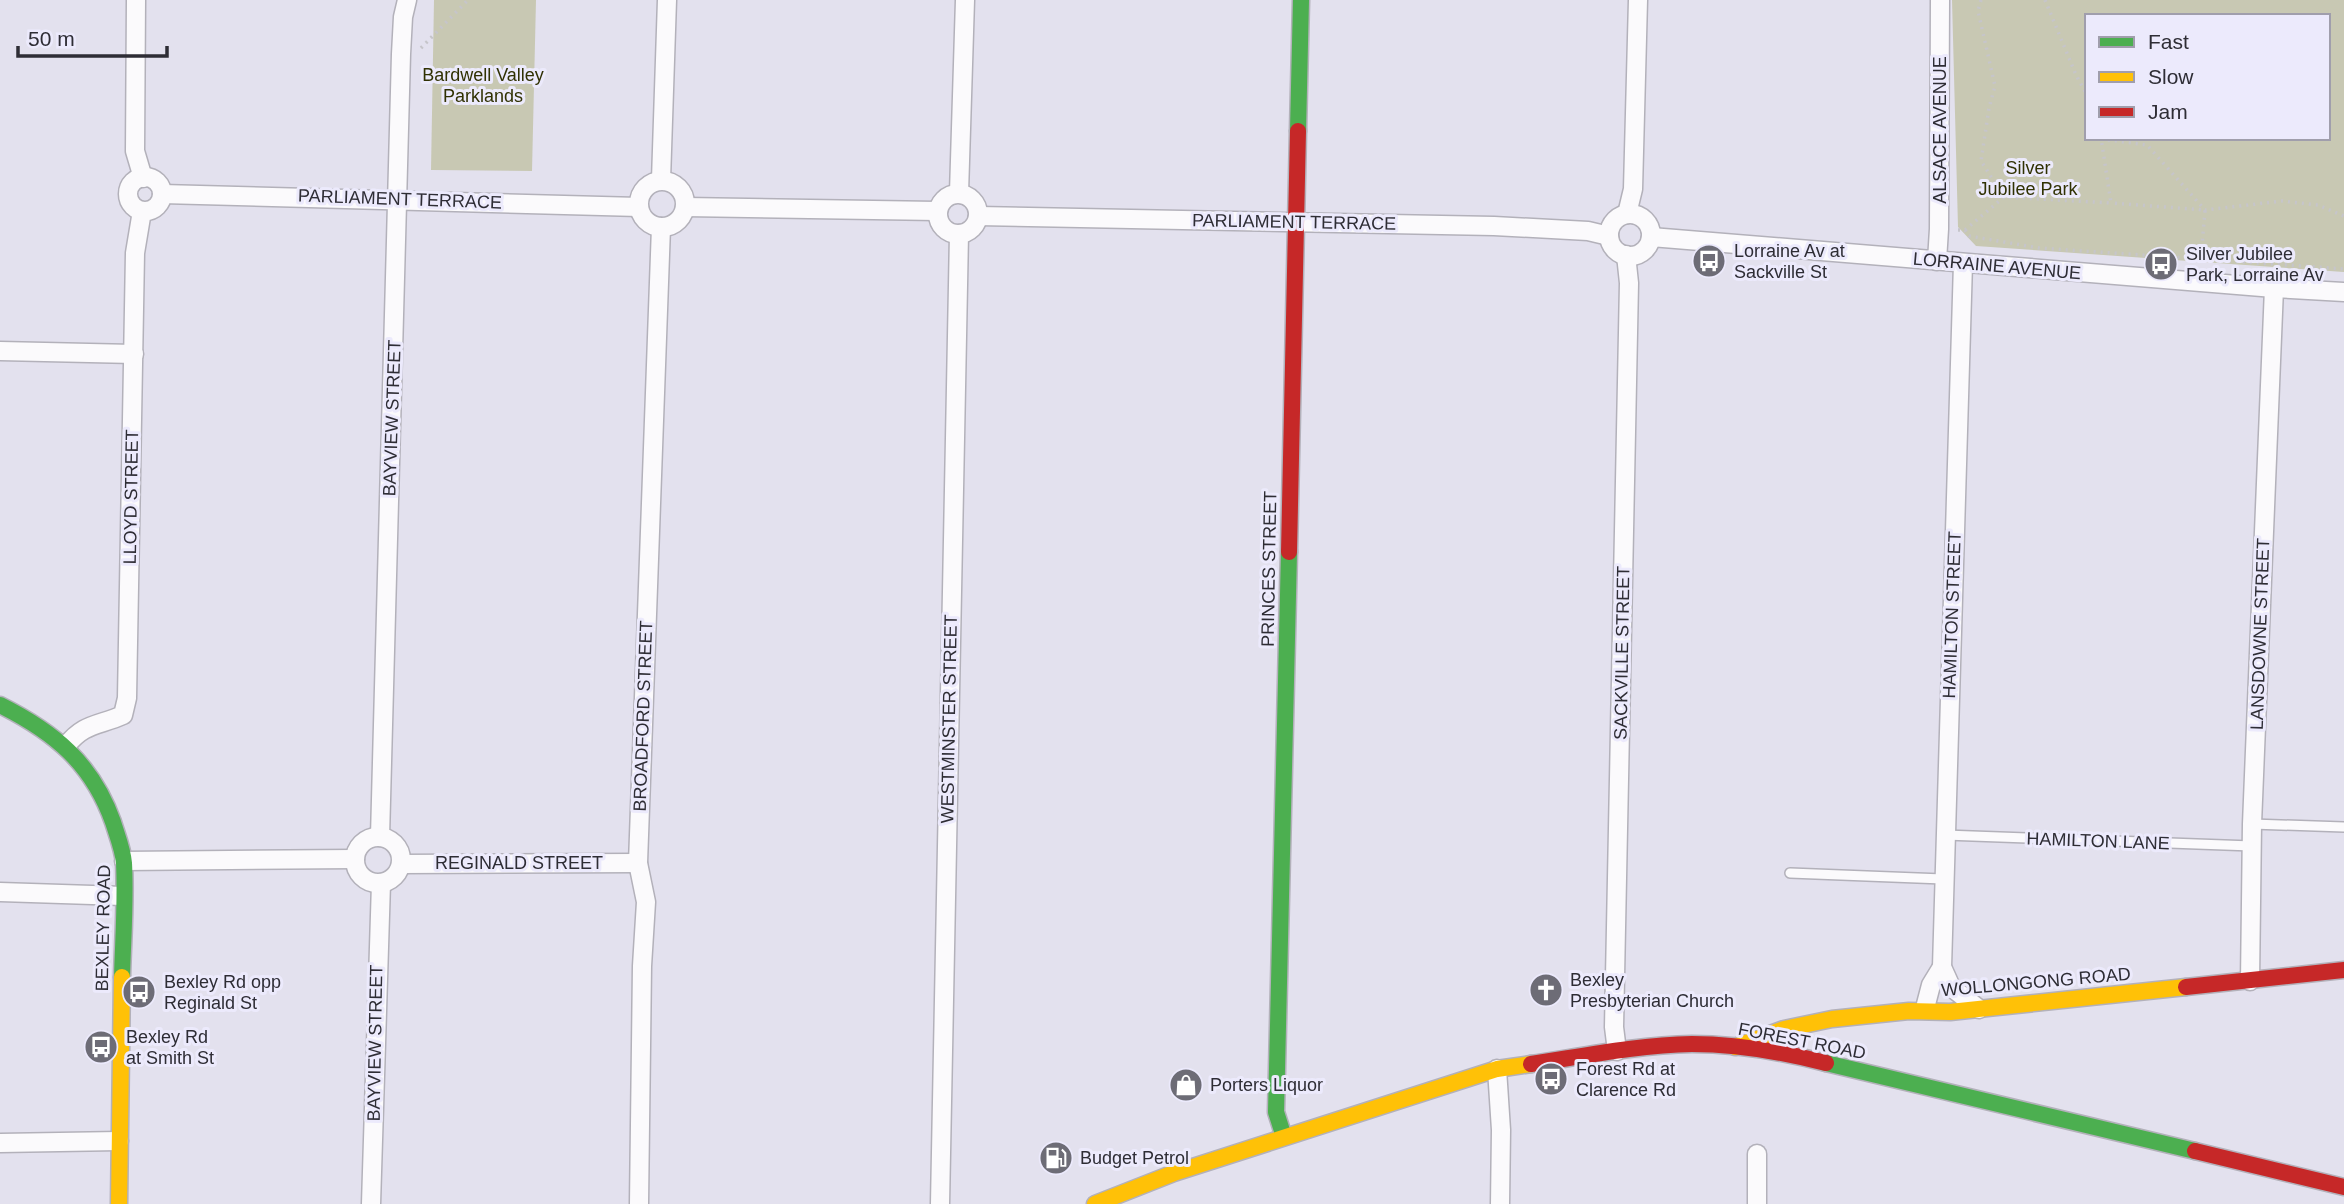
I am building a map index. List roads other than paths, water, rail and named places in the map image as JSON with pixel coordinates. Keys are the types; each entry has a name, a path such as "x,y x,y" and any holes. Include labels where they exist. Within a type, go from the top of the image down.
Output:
{"main road":[{"name":"PRINCES STREET","path":"1284,1137 1276,1112 1301,0"},
{"name":"BEXLEY ROAD","path":"0,705 33,721 81,761 98,786 109,810 124,861 119,1204"},
{"name":"WOLLONGONG ROAD","path":"1735,1047 1763,1034 1801,1023 1925,1008 1950,1012 2344,970"},
{"name":"FOREST ROAD","path":"1095,1204 1174,1173 1497,1069 1617,1051 1692,1044 1735,1047 1815,1060 2344,1187"}],"street":[{"path":"135,0 135,151 143,178"},
{"name":"BAYVIEW STREET","path":"380,837 401,54 407,0"},
{"path":"661,180 667,0"},
{"path":"959,193 965,0"},
{"path":"1627,214 1633,189 1638,0"},
{"name":"ALSACE AVENUE","path":"1937,261 1940,0"},
{"path":"143,178 156,181 162,194 161,201 149,211 136,208 128,197 132,184 143,178"},
{"path":"669,181 683,193 685,207 672,225 661,227 649,223 643,218 639,207 644,188 651,183 669,181"},
{"path":"959,193 973,201 978,216 973,228 959,234 945,230 940,224 937,211 946,197 959,193"},
{"name":"PARLIAMENT TERRACE","path":"162,194 639,207"},
{"path":"685,207 937,211"},
{"name":"LLOYD STREET","path":"66,746 74,735 86,726 102,724 123,715 127,698 135,253 142,211"},
{"path":"1627,214 1640,216 1645,220 1651,237 1639,254 1626,255 1614,248 1609,236 1612,224 1627,214"},
{"name":"PARLIAMENT TERRACE","path":"978,216 1494,226 1588,231 1609,236"},
{"name":"BROADFORD STREET","path":"639,1204 642,966 646,902 638,863 661,227"},
{"name":"WESTMINSTER STREET","path":"940,1204 959,234"},
{"name":"LORRAINE AVENUE","path":"1651,237 2344,292"},
{"name":"SACKVILLE STREET","path":"1617,1051 1614,1027 1629,283 1626,255"},
{"name":"HAMILTON STREET","path":"1925,1008 1931,985 1941,967 1963,263"},
{"name":"LANSDOWNE STREET","path":"2250,981 2252,824 2274,288"},
{"path":"0,351 134,354"},
{"path":"380,837 396,846 401,864 391,880 381,883 364,878 358,872 355,859 356,851 364,842 380,837"},
{"path":"124,861 355,859"},
{"name":"REGINALD STREET","path":"401,864 638,863"},
{"name":"BAYVIEW STREET","path":"371,1204 381,883"},
{"path":"0,892 124,896"},
{"path":"1941,967 1951,987 1979,1009"},
{"path":"1497,1069 1501,1130 1500,1204"},
{"path":"0,1143 119,1141"},
{"path":"1757,1154 1757,1204"}],"lane":[{"path":"2252,824 2344,827"},
{"name":"HAMILTON LANE","path":"1945,835 2252,846"},
{"path":"1790,873 1943,879"}],"place":[{"name":"Lorraine Av at Sackville St","path":"1709,261"},
{"name":"Silver Jubilee Park, Lorraine Av","path":"2161,264"},
{"name":"Bexley Presbyterian Church","path":"1546,990"},
{"name":"Bexley Rd opp Reginald St","path":"139,992"},
{"name":"Bexley Rd at Smith St","path":"101,1047"},
{"name":"Forest Rd at Clarence Rd","path":"1551,1079"},
{"name":"Porters Liquor","path":"1186,1085"},
{"name":"Budget Petrol","path":"1056,1158"}],"park label":[{"name":"Bardwell Valley Parklands","path":"483,85"},
{"name":"Silver Jubilee Park","path":"2028,178"}]}
